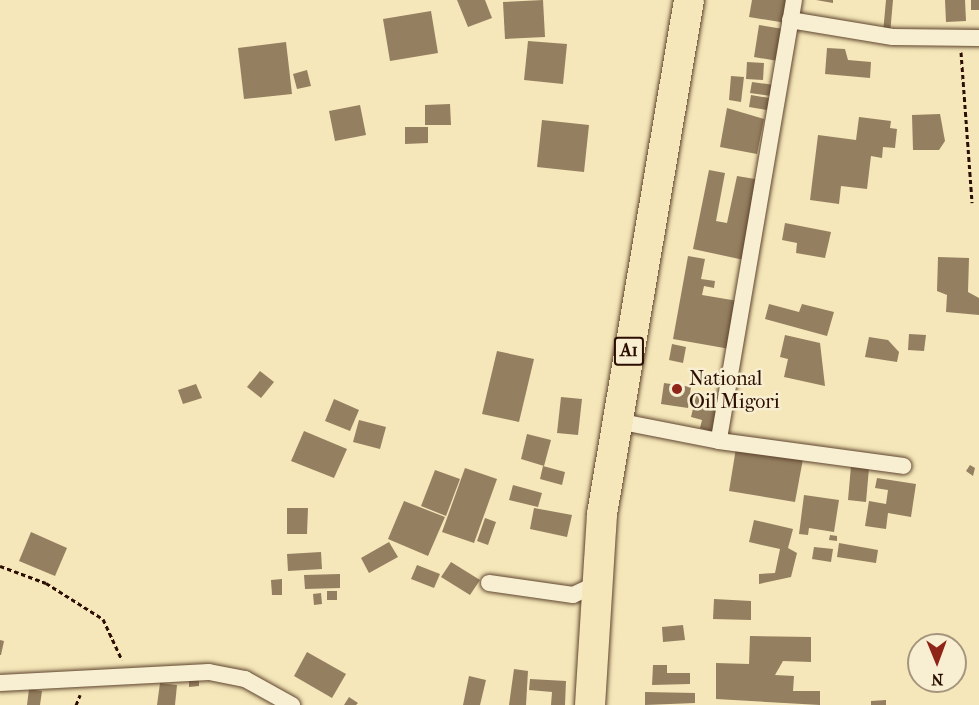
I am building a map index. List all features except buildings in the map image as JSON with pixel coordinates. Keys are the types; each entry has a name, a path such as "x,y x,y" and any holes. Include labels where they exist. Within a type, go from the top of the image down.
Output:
{"highway":[{"name":"A1","path":"590,705 594,585 617,421 689,0"}],"street":[{"path":"718,441 794,0"},
{"path":"790,20 852,32 956,39 979,38"},
{"path":"617,421 718,441 903,466"},
{"path":"489,583 573,595 594,585"},
{"path":"0,683 226,674 292,705"}],"path":[{"path":"956,39 962,55 972,203"},
{"path":"0,566 46,583 103,619 130,678"}],"place":[{"name":"National Oil Migori","path":"677,389"}]}
